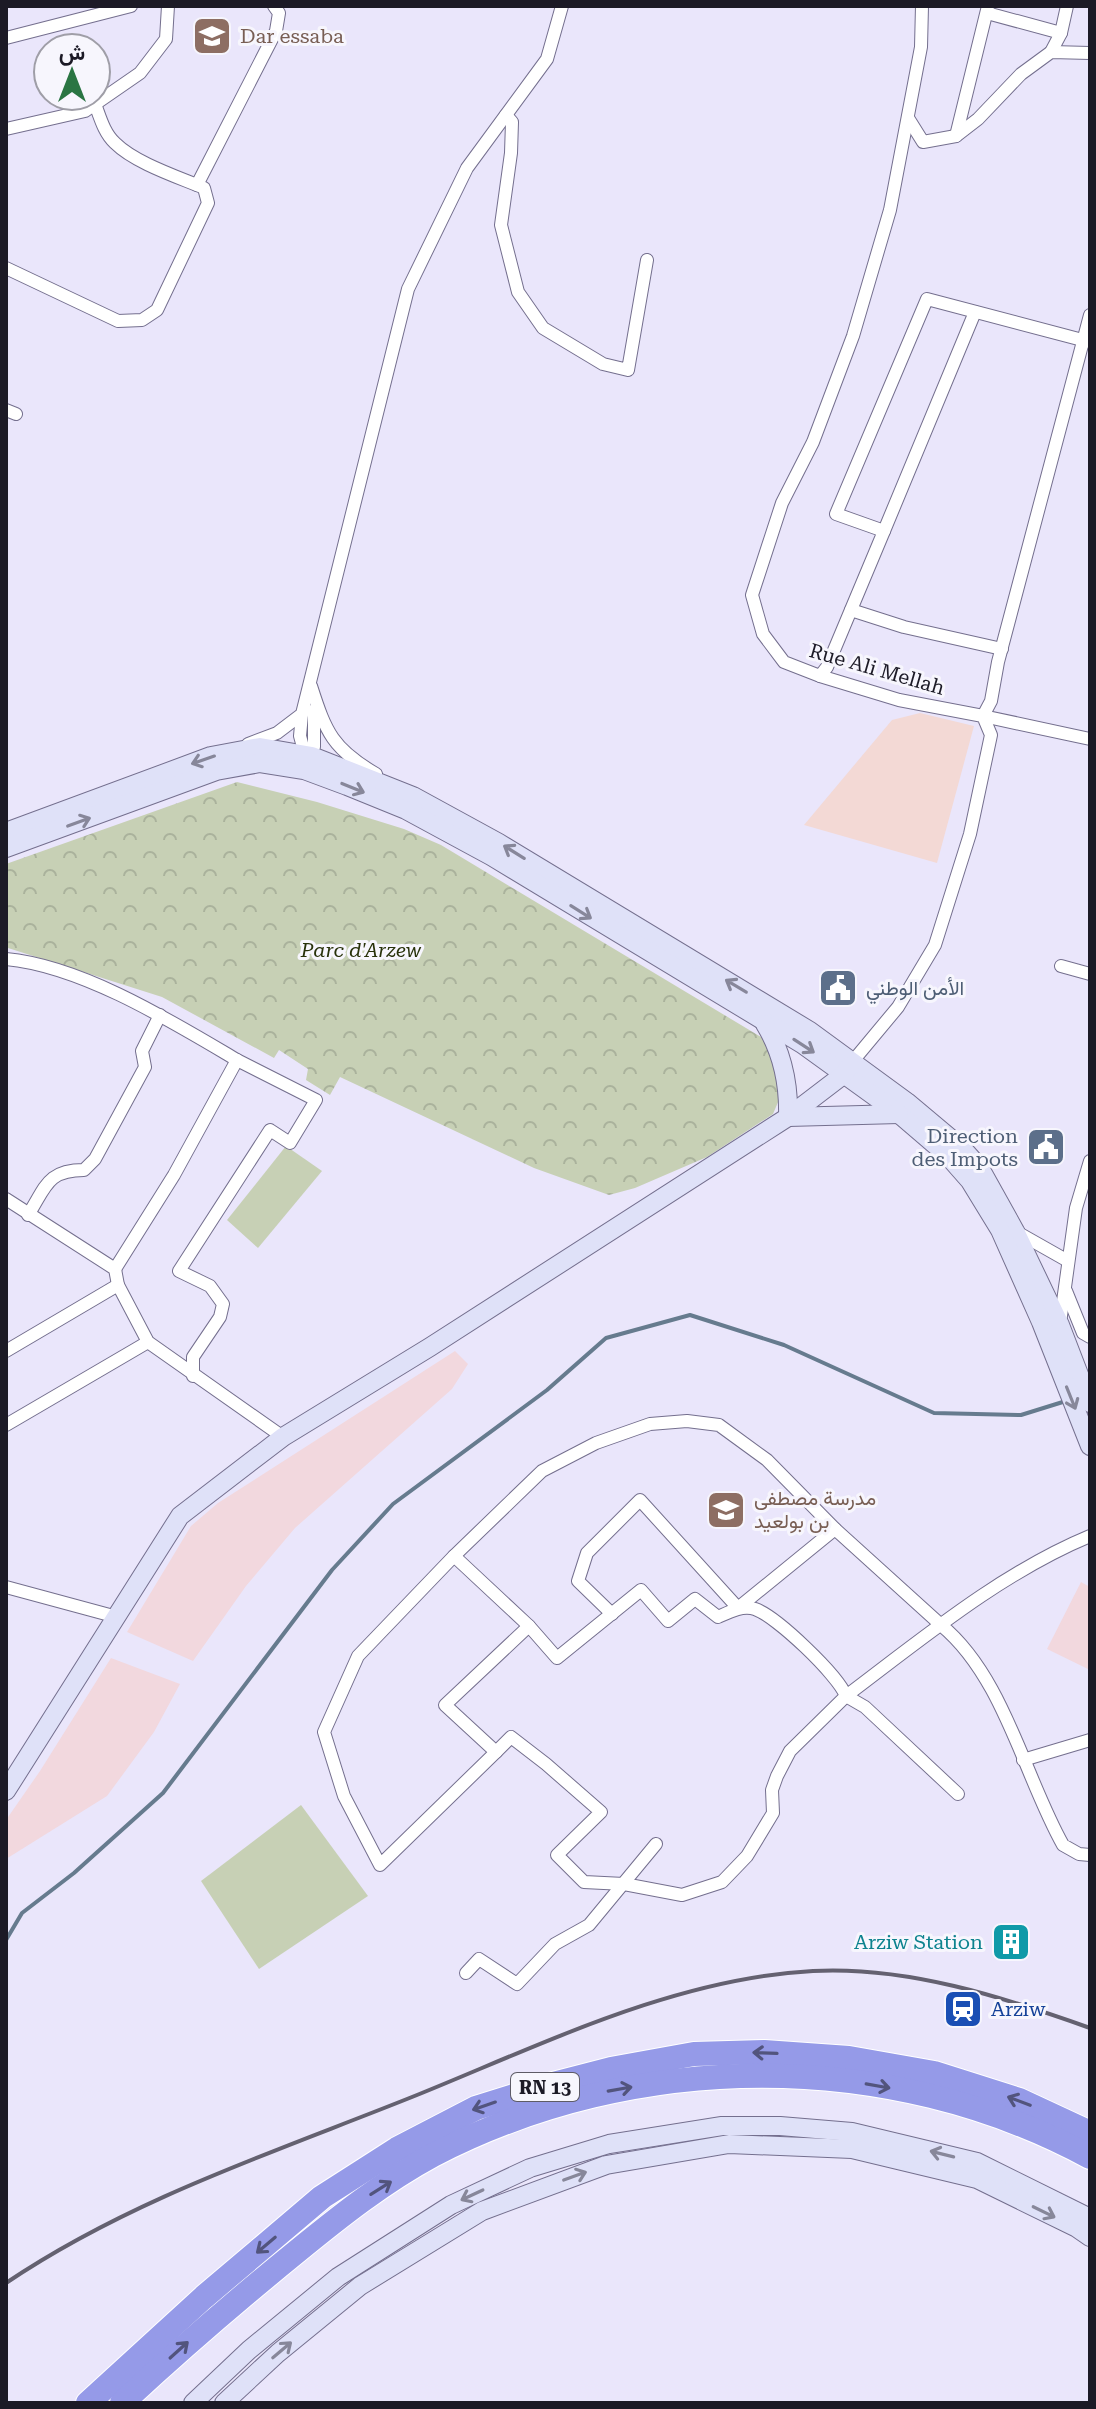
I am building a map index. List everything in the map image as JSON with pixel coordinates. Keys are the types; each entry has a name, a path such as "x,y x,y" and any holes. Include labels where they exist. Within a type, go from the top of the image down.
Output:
{"highway":[{"name":"RN 13","path":"88,2403 204,2297 322,2197 397,2149 476,2108 549,2085 611,2069 694,2054 764,2052 849,2058 934,2073 1019,2100 1090,2133"},
{"name":"RN 13","path":"122,2403 214,2318 359,2202 432,2156 504,2122 599,2093 688,2078 784,2075 866,2084 933,2096 1002,2117 1090,2157"}],"main road":[{"path":"6,832 211,756 260,747 413,796 499,843 810,1031 948,1156 983,1201 1000,1230 1041,1322 1090,1403"},
{"path":"6,848 216,771 260,763 305,762 479,849 764,1021 849,1067 963,1149 980,1168 1015,1231 1060,1325 1067,1369 1090,1446"},
{"path":"764,1021 776,1043 783,1067 789,1102 788,1117"},
{"path":"6,1791 180,1516 283,1437 430,1347 788,1117 849,1067"},
{"path":"788,1117 899,1114"},
{"path":"193,2403 249,2350 338,2277 451,2205 530,2168 609,2144 722,2126 780,2126 852,2132 977,2162 1090,2218"},
{"path":"224,2403 278,2353 374,2278 482,2211 606,2165 729,2144 852,2149 977,2179 1090,2237"}],"street":[{"path":"6,38 131,6"},
{"path":"112,92 140,73 166,39 168,6"},
{"path":"197,185 276,31 279,13 274,6"},
{"path":"305,762 300,736 302,714 408,289 467,168 547,59 562,6"},
{"name":"Rue Ali Mellah","path":"922,6 921,47 890,210 853,336 813,442 782,503 752,595 763,634 784,662 899,700 1090,739"},
{"path":"908,118 923,142 956,136 978,119 1021,74 1051,52 1061,33 1067,6"},
{"path":"956,136 987,9 1061,33"},
{"path":"1051,52 1090,53"},
{"path":"6,129 81,112"},
{"path":"6,268 118,321 142,320 157,310 208,203 204,188 145,162 115,144 104,129 98,112"},
{"path":"506,115 512,122 511,153 501,225 518,292 543,328 603,364 628,370 647,260"},
{"path":"884,531 836,514 927,299 1086,341"},
{"path":"820,676 827,667 975,312"},
{"path":"849,1067 898,1007 935,945 970,834 991,735 983,716 991,701 1002,649 1086,341 1090,315"},
{"path":"851,610 904,627 1002,649"},
{"path":"305,762 314,747 310,683"},
{"path":"310,683 319,714 335,744 347,757 413,796"},
{"path":"233,751 277,733 302,714"},
{"path":"6,959 34,961 160,1015 237,1060 316,1100 290,1143 270,1130 179,1271 210,1286 223,1304 220,1317 193,1357 193,1376"},
{"path":"1061,966 1090,974"},
{"path":"28,1215 53,1177 67,1170 84,1170 95,1159 145,1067 142,1051 160,1015"},
{"path":"237,1060 174,1175 115,1269 118,1285 148,1342 283,1437"},
{"path":"1060,1325 1076,1208 1090,1161"},
{"path":"6,1199 115,1269"},
{"path":"1015,1231 1068,1261"},
{"path":"6,1351 118,1285"},
{"path":"1065,1288 1083,1333 1090,1337"},
{"path":"6,1425 148,1342"},
{"path":"1084,1855 1063,1845 992,1690 953,1635 941,1625 835,1529 767,1460 719,1425 687,1421 650,1424 596,1443 542,1471 454,1556 358,1656 324,1732 344,1796 380,1865 511,1737 601,1812 557,1855 584,1882 624,1884 682,1895 722,1882 747,1856 773,1813 772,1790 790,1751 846,1696 941,1625 1024,1569 1090,1536"},
{"path":"612,1614 578,1581 587,1553 640,1500 738,1608 755,1609 808,1648 840,1681 846,1696 865,1707 958,1794"},
{"path":"454,1556 529,1626 557,1658 641,1590 668,1621 695,1599 718,1617 738,1608 835,1529"},
{"path":"6,1587 117,1617"},
{"path":"496,1752 445,1705 529,1626"},
{"path":"1023,1760 1090,1740"},
{"path":"466,1973 479,1959 517,1984 555,1944 589,1925 656,1844"}],"shaded area":[{"path":"920,713 974,726 937,863 804,825 892,720"},
{"path":"455,1351 468,1364 452,1389 295,1528 246,1586 193,1661 127,1632 191,1526 218,1503"},
{"path":"1081,1582 1090,1587 1090,1670 1047,1649"},
{"path":"111,1658 180,1684 154,1732 107,1796 6,1859 6,1820"}],"green space":[{"name":"Parc d'Arzew","path":"237,782 317,802 404,829 441,845 761,1037 777,1062 781,1095 773,1114 707,1157 635,1188 609,1195 534,1168 340,1077 330,1095 306,1080 308,1069 279,1050 274,1058 162,997 8,948 6,864"},
{"path":"286,1146 322,1171 258,1248 227,1220"},
{"path":"301,1805 368,1896 259,1969 201,1881"}],"waterway":[{"path":"6,1940 22,1913 74,1873 163,1793 332,1570 393,1504 547,1390 606,1338 690,1315 784,1345 934,1413 1021,1415 1066,1401"}],"railway":[{"path":"6,2283 104,2226 207,2178 611,2016 711,1986 762,1976 813,1971 884,1973 989,1995 1090,2028"}],"place":[{"name":"Dar essaba","path":"212,36"},
{"name":"الأمن الوطني","path":"838,988"},
{"name":"Direction des Impots","path":"1046,1147"},
{"name":"مدرسة مصطفى بن بولعيد","path":"726,1510"},
{"name":"Arziw Station","path":"1011,1942"},
{"name":"Arziw","path":"963,2009"}]}
